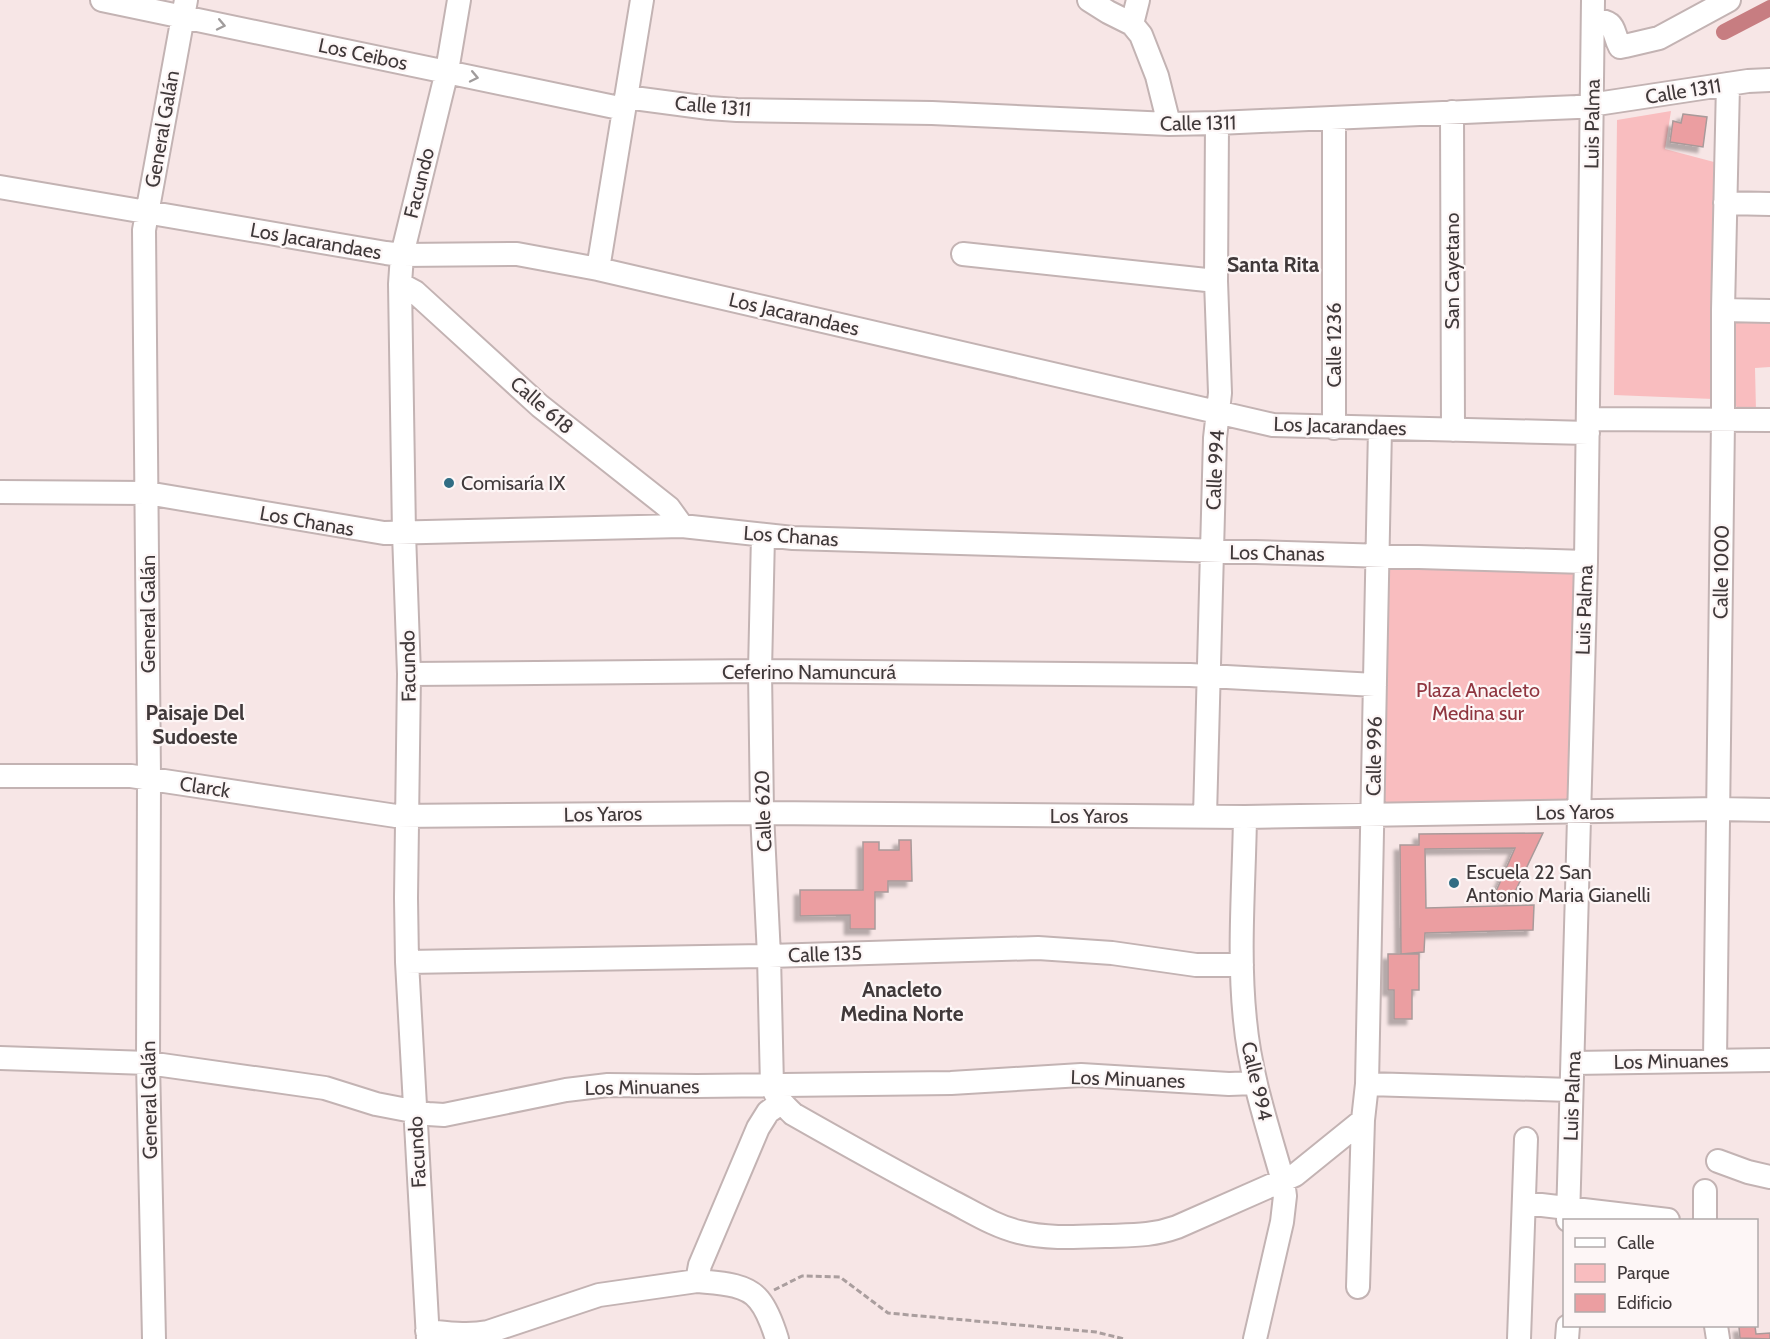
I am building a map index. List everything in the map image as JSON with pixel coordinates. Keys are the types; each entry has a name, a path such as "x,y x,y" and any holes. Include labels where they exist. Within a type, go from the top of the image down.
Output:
{"street":[{"name":"Los Ceibos","path":"102,0 184,9 447,71 625,103"},
{"name":"Facundo","path":"428,1335 407,962 409,674 400,284 402,255 447,71 459,0"},
{"path":"598,269 642,0"},
{"path":"1089,0 1132,24 1141,35 1152,60 1169,124"},
{"path":"1132,24 1138,0"},
{"path":"1593,10 1611,24 1620,47 1659,38 1729,0"},
{"name":"General Galán","path":"154,1339 148,1063 149,778 144,230 184,9"},
{"name":"Luis Palma","path":"1568,1214 1586,562 1593,10"},
{"name":"Calle 1311","path":"625,103 718,109 932,113 1169,124 1334,119 1592,105 1728,84 1770,80"},
{"name":"Calle 1000","path":"1715,1060 1723,310 1728,84"},
{"name":"San Cayetano","path":"1452,112 1453,430"},
{"name":"Calle 1236","path":"1334,119 1334,428"},
{"name":"Calle 994","path":"1205,816 1215,438 1220,393 1216,281 1217,123"},
{"name":"Los Jacarandaes","path":"0,187 402,255 517,254 598,269 1273,425 1453,430 1770,420"},
{"path":"1725,203 1770,204"},
{"path":"963,254 1216,281"},
{"name":"Calle 618","path":"400,284 415,292 540,406 669,508 682,526"},
{"path":"1723,310 1770,311"},
{"name":"Calle 996","path":"1358,1287 1363,1120 1367,1084 1380,428"},
{"name":"Los Chanas","path":"0,492 147,493 370,532 682,526 793,538 1586,562"},
{"name":"Calle 620","path":"763,535 760,671 762,813 776,1094"},
{"name":"Ceferino Namuncurá","path":"409,674 760,671 1208,675 1375,685"},
{"name":"Clarck","path":"0,776 131,776 408,816"},
{"name":"Los Yaros","path":"408,816 762,813 1245,817 1770,810"},
{"name":"Calle 994","path":"1245,817 1242,965 1245,1020 1255,1083 1283,1181 1285,1196 1282,1222 1255,1339"},
{"name":"Calle 135","path":"407,962 770,956 1038,948 1112,953 1196,965 1242,965"},
{"name":"Los Minuanes","path":"0,1058 148,1063 325,1088 362,1100 444,1115 590,1086 776,1094 1081,1075 1229,1084 1255,1083"},
{"name":"Los Minuanes","path":"1573,1063 1770,1060"},
{"path":"1367,1084 1571,1089"},
{"path":"697,1281 700,1265 758,1128 776,1094 793,1114 903,1176 995,1224 1017,1232 1064,1237 1159,1233 1283,1181 1363,1120"},
{"path":"1519,1339 1526,1139"},
{"path":"1718,1161 1770,1177"},
{"path":"1705,1191 1705,1219"},
{"path":"1524,1203 1568,1214 1639,1219"},
{"path":"428,1335 476,1335 599,1295 697,1281 738,1287 758,1298 777,1339"}],"path":[{"path":"758,1298 802,1276 840,1277 888,1313 1096,1332 1124,1339"}],"green space":[{"path":"1671,111 1665,149 1714,162 1713,399 1614,395 1617,120"},
{"path":"1738,319 1770,320 1770,367 1755,368 1756,411 1740,410 1734,404 1732,324"},
{"name":"Plaza Anacleto Medina sur","path":"1378,556 1586,562 1579,811 1373,816"}],"building":[{"path":"1683,114 1707,117 1703,147 1670,142 1673,121 1681,123"},
{"path":"1543,833 1512,898 1494,896 1515,848 1425,849 1426,908 1534,905 1533,930 1425,933 1424,952 1401,954 1400,845 1419,845 1419,834"},
{"path":"899,840 911,840 912,881 888,881 888,892 875,892 875,929 850,929 850,915 800,916 800,890 863,890 863,842 879,842 879,850 899,850"},
{"path":"1388,954 1419,954 1419,990 1412,990 1412,1019 1394,1019 1394,990 1388,990"},
{"path":"1739,1327 1755,1327 1756,1334 1770,1333 1770,1339 1740,1338"}],"waterway":[{"path":"1724,32 1770,8"}],"place":[{"name":"Comisaría IX","path":"449,483"},
{"name":"Escuela 22 San Antonio Maria Gianelli","path":"1454,883"}],"district":[{"name":"Santa Rita","path":"1273,264"},
{"name":"Paisaje Del Sudoeste","path":"195,724"},
{"name":"Anacleto Medina Norte","path":"902,1001"}]}
